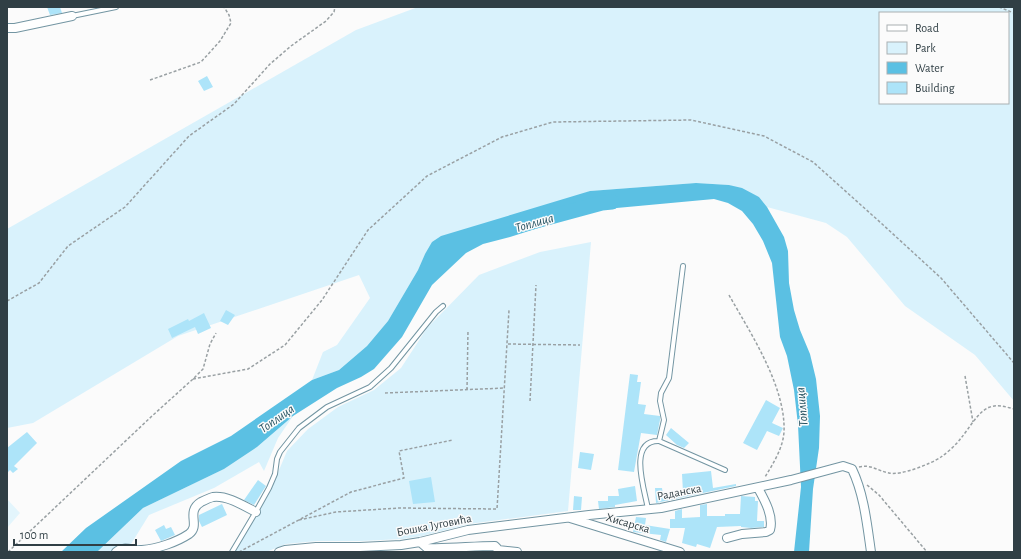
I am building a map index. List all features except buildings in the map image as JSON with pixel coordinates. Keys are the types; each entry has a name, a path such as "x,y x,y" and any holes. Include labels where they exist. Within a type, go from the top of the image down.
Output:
{"street":[{"path":"7,28 15,28 72,16"},
{"name":"Раданска","path":"570,518 661,508 826,472 844,466 852,469"},
{"path":"852,469 863,500 871,552"},
{"path":"727,538 742,534 766,532 770,530 771,520 759,487"},
{"path":"116,552 123,548 141,550 153,548 177,540 189,534 193,531 193,514 197,505 212,497 227,499 256,512"},
{"name":"Бошка Југовића","path":"279,552 316,547 360,547 420,542 468,530 570,518"},
{"name":"Хисарска","path":"570,518 680,552"},
{"path":"420,542 427,548 495,546 498,551 517,552"}],"lane":[{"path":"72,16 116,7"},
{"path":"659,441 664,420 660,400 661,393 669,378 683,266"},
{"path":"232,552 256,512 276,474 277,459 280,452 299,428 326,407 370,387 391,368 436,312 444,306"},
{"path":"648,509 640,457 646,444 659,441 725,470"}],"path":[{"path":"150,80 201,62 220,41 231,23 229,15 224,7"},
{"path":"7,301 39,283 68,246 125,207 189,136 234,104 270,64 291,46 326,21 334,12 335,7"},
{"path":"999,7 1014,13"},
{"path":"194,379 248,369 285,345 322,300 368,230 427,176 502,137 553,122 691,120 764,136 813,162 881,223 941,278 1014,363"},
{"path":"530,401 536,285"},
{"path":"730,295 770,372 783,415 784,433 782,442 772,467 759,487"},
{"path":"299,520 336,512 400,508 497,509 509,310"},
{"path":"467,390 468,330"},
{"path":"8,552 152,416 194,379 203,369 210,344 216,333"},
{"path":"507,344 580,345"},
{"path":"965,376 973,422"},
{"path":"385,393 504,388"},
{"path":"852,469 869,466 895,474 912,470 940,458 961,439 973,422 988,407 998,405 1014,409"},
{"path":"240,552 351,492 404,478 399,451 453,440"},
{"path":"867,485 879,495 927,552"}],"shaded area":[{"path":"7,499 20,513 7,528"}],"green space":[{"path":"418,7 1014,7 1014,401 975,355 905,306 847,237 826,223 767,207 759,197 729,185 696,183 590,191 425,254 418,270 388,321 367,346 339,370 312,380 323,352 337,345 370,298 359,275 178,336 33,423 7,428 7,229 356,30"},
{"path":"591,242 568,511 469,524 422,536 403,539 317,541 286,544 266,552 233,552 254,520 274,482 287,451 308,429 338,407 374,390 401,368 427,328 479,275 540,252"},
{"path":"293,416 278,438 264,471 259,462 214,488 149,515 128,549 131,552 97,552 143,508 224,469 257,447"}],"water":[{"path":"696,183 729,185 742,188 759,197 767,207 784,237 788,251 789,283 794,310 810,354 816,379 820,416 819,448 813,489 809,552 794,552 801,487 798,425 794,390 787,356 780,337 772,263 763,241 753,224 742,211 728,203 714,199 595,210 483,244 466,253 432,285 402,337 374,369 337,388 293,416 257,447 224,469 143,508 97,552 61,552 86,528 181,461 231,436 312,380 339,370 367,346 388,321 418,270 432,242 441,236 590,191","holes":["592,203 593,206 546,222 536,224 539,220 568,207"]}],"waterway":[{"name":"Топлица","path":"521,225 602,203 612,202"}]}
